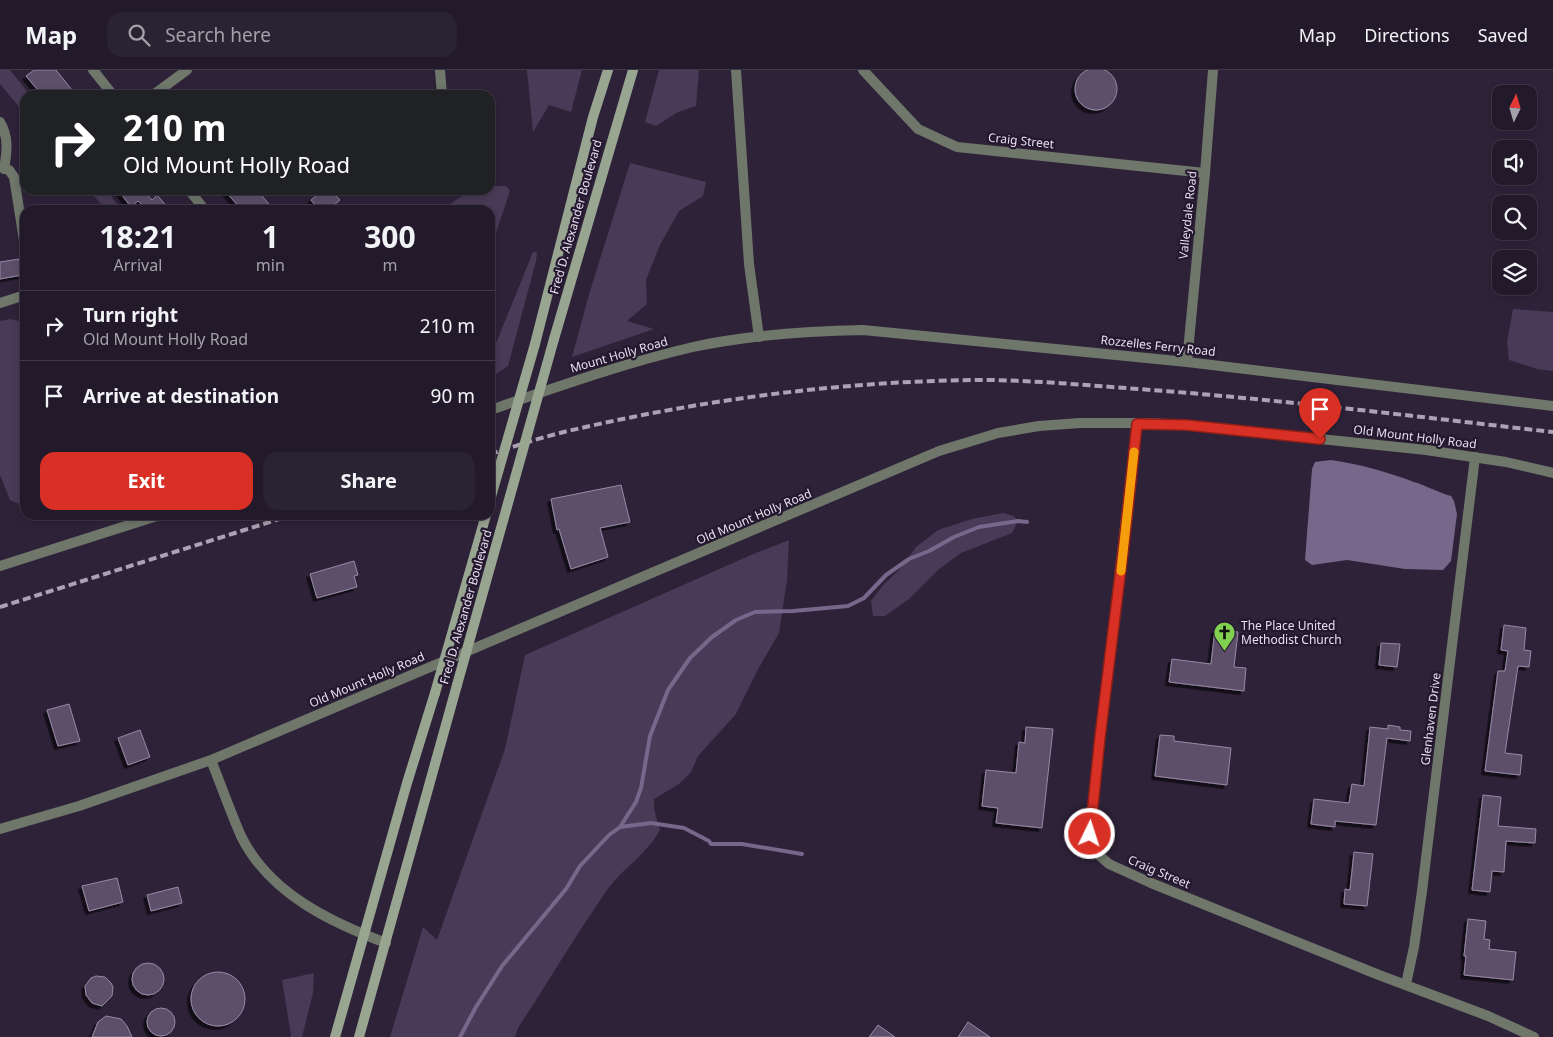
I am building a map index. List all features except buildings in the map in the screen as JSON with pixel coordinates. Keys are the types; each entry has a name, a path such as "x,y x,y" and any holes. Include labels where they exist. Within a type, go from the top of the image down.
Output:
{"main road":[{"name":"Fred D. Alexander Boulevard","path":"495,483 535,344 593,117 608,70"},
{"name":"Fred D. Alexander Boulevard","path":"360,1037 554,339 633,70"},
{"name":"Fred D. Alexander Boulevard","path":"335,1037 485,520"}],"street":[{"path":"93,70 109,90"},
{"path":"160,90 187,70"},
{"path":"440,70 442,90"},
{"path":"736,70 749,264 759,337"},
{"name":"Craig Street","path":"863,70 918,130 957,147 1205,173"},
{"name":"Valleydale Road","path":"1187,362 1213,70"},
{"path":"0,122 6,132 8,151 2,168 9,170 14,177 20,215"},
{"path":"193,195 201,205"},
{"path":"0,303 20,297"},
{"name":"Rozzelles Ferry Road","path":"759,337 809,331 870,331 1187,362 1553,406"},
{"name":"Mount Holly Road","path":"495,408 645,360 694,347 759,337"},
{"name":"Old Mount Holly Road","path":"0,829 79,806 211,760 939,452 998,433 1080,422 1186,425 1426,450 1506,462 1553,473"},
{"name":"Craig Street","path":"1137,424 1092,812 1090,834 1093,846 1109,864 1151,883 1488,1016 1534,1037"},
{"name":"Glenhaven Drive","path":"1406,984 1414,947 1422,891 1475,457"},
{"path":"0,566 144,520"},
{"path":"211,760 242,836 260,865 282,887 310,908 335,923 386,943"}],"shaded area":[{"path":"0,70 10,70 26,90 20,90 20,108 0,84"},
{"path":"527,70 582,70 571,112 549,105 533,132"},
{"path":"659,70 699,70 696,106 678,112 656,126 645,122"},
{"path":"630,163 706,182 703,196 679,211 660,245 646,280 647,304 627,321 654,329 572,357 590,291"},
{"path":"495,186 506,186 510,191 495,236 495,205 449,205 464,195 495,195"},
{"path":"93,195 110,195 118,205 102,205"},
{"path":"533,252 537,252 508,366 495,374 495,346"},
{"path":"1513,309 1553,312 1553,371 1537,369 1509,360 1507,342"},
{"path":"10,319 20,321 20,505 10,500 0,475 0,321"},
{"path":"1331,460 1384,472 1451,496 1457,514 1451,561 1443,570 1405,569 1347,560 1312,565 1305,560 1312,469 1315,462"},
{"path":"1003,513 1014,516 1018,521 1012,533 961,553 938,570 909,599 885,616 873,616 871,601 884,584 899,570 916,547 938,530 972,519"},
{"path":"789,540 787,580 779,633 757,671 736,714 698,756 691,772 679,784 654,799 654,809 660,830 648,847 607,890 518,1028 515,1037 390,1037 423,927 437,940 505,749 525,655"},
{"path":"314,973 313,993 302,1037 290,1037 282,980"}],"waterway":[{"path":"460,1037 476,1007 502,966 566,889 580,866 609,835 620,827 636,802 641,788 650,736 668,690 690,658 712,637 736,620 755,612 848,606 864,598 886,575 909,559 929,551 954,537 979,527 1018,521 1027,522"},
{"path":"620,827 651,823 684,828 709,841 711,844 742,844 802,854"}],"railway":[{"path":"495,452 568,431 725,401 778,393 884,383 937,381 1030,381 1201,394 1553,432"},
{"path":"0,607 276,520"}],"slow traffic":[{"path":"1121,571 1134,452"}],"place":[{"name":"The Place United Methodist Church","path":"1225,652"}],"route":[{"path":"1090,834 1137,424 1186,425 1228,431 1320,439"}]}
